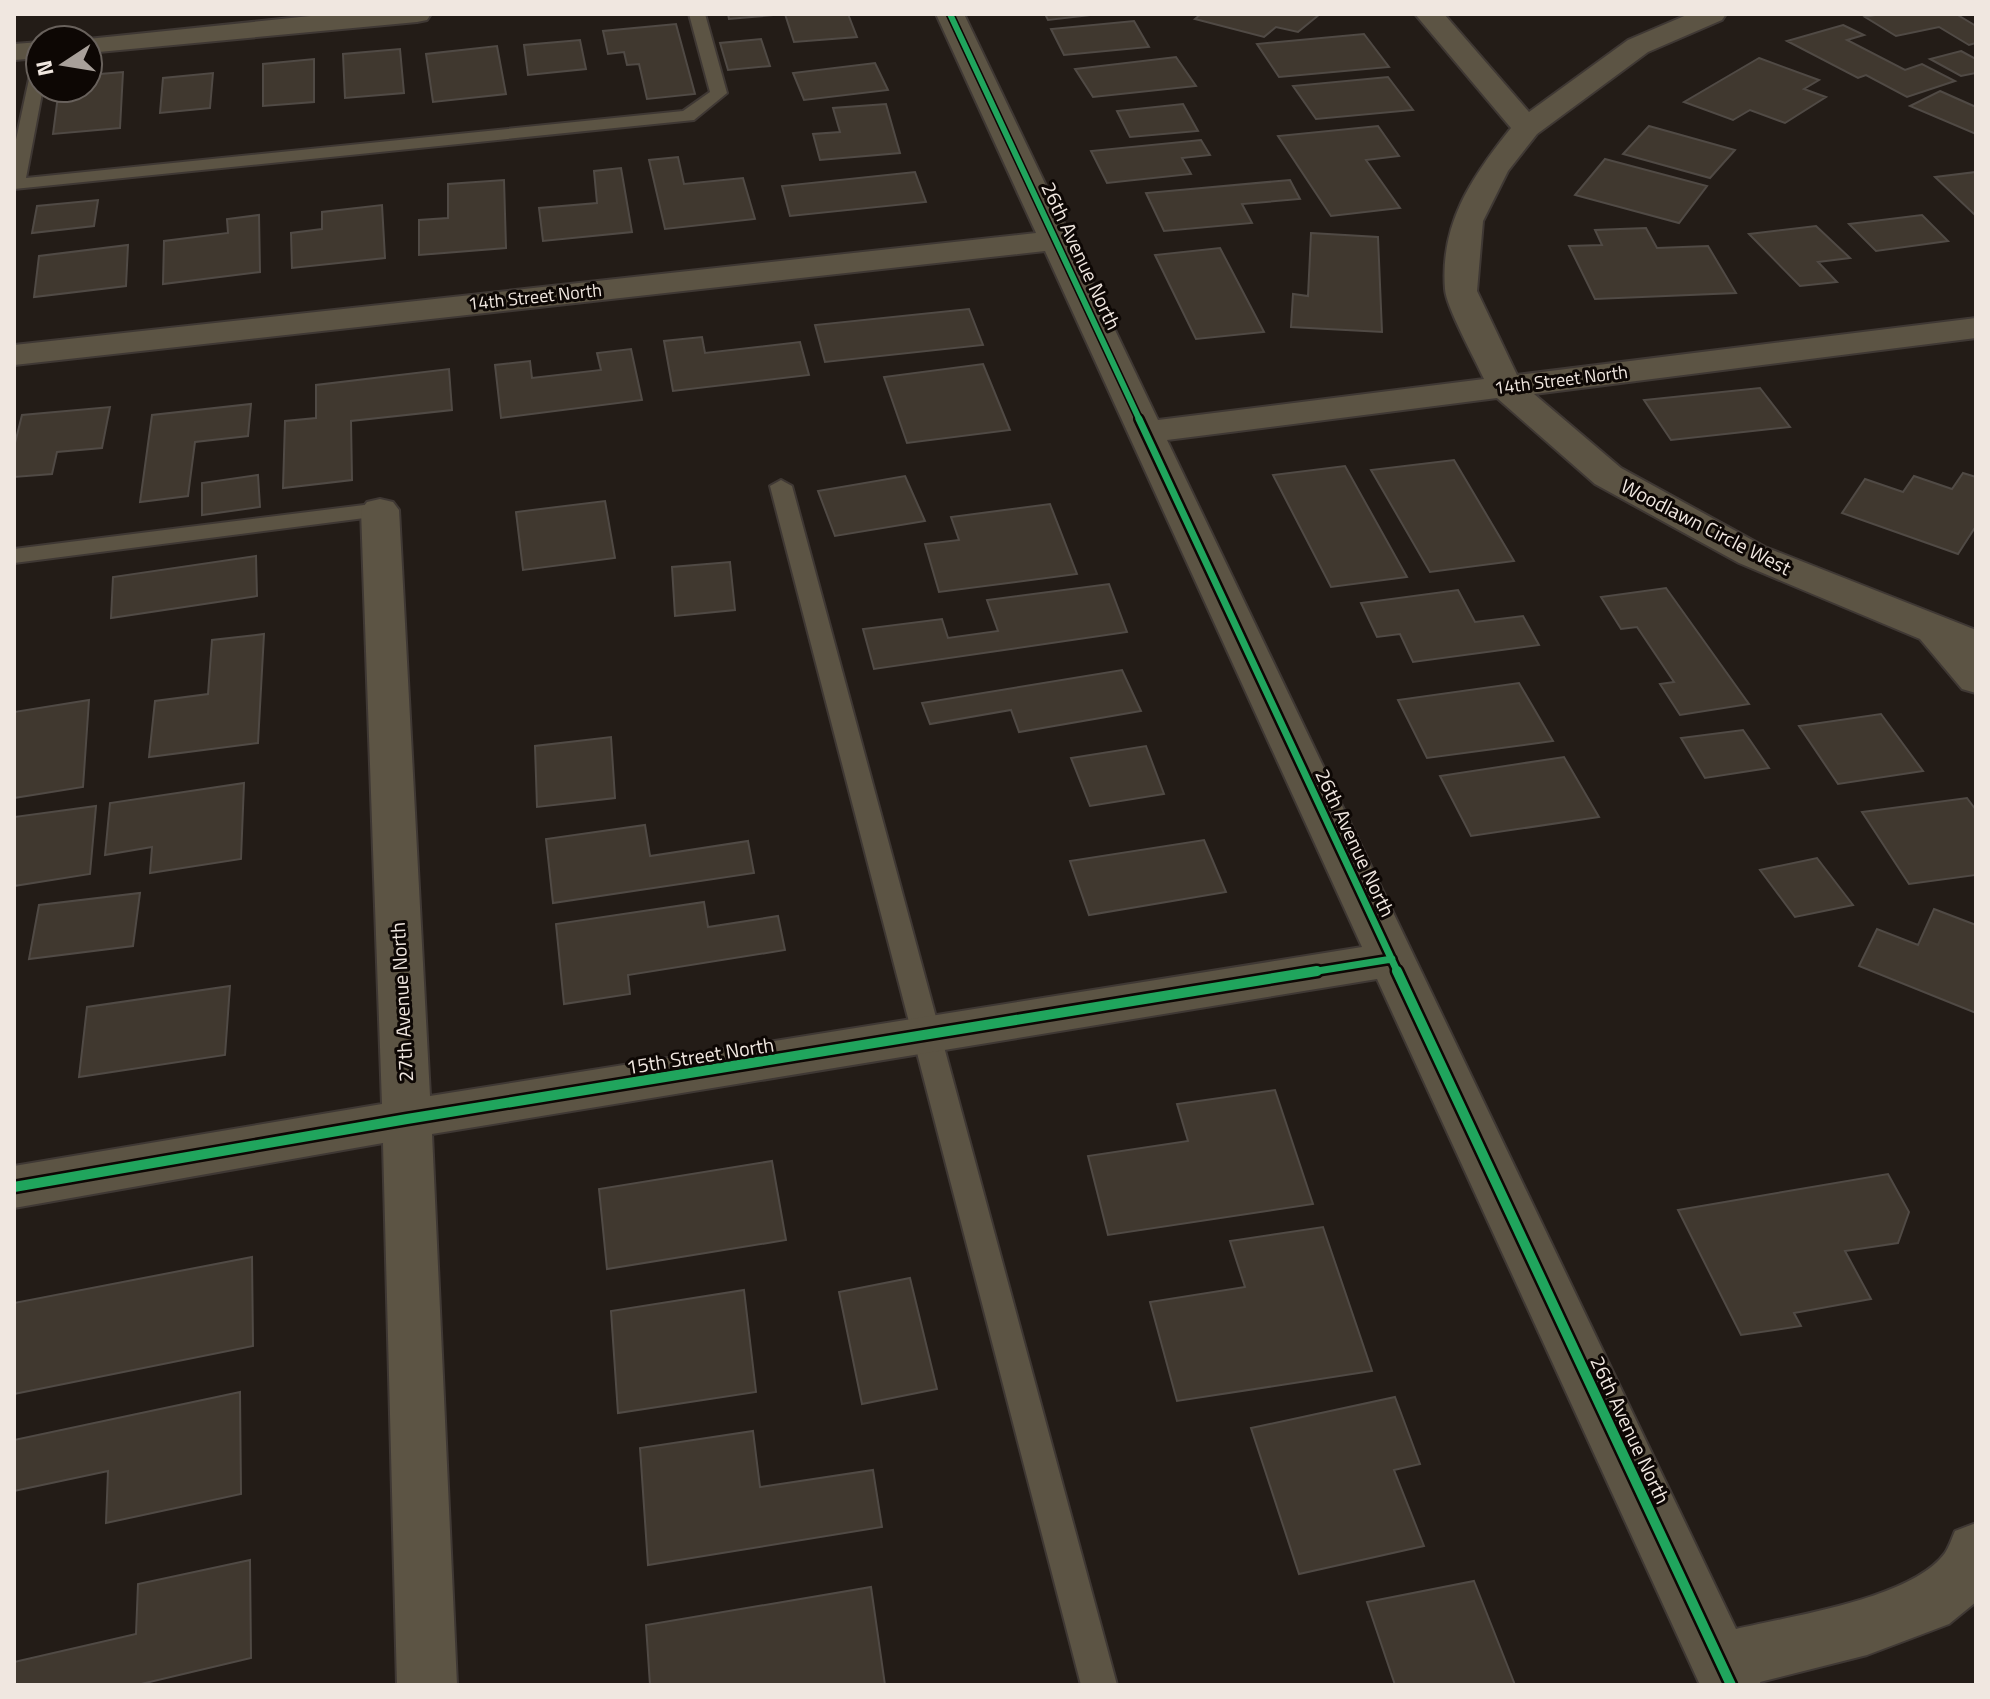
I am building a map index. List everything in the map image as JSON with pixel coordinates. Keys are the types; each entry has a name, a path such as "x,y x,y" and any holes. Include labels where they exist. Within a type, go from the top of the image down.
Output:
{"street":[{"path":"104,43 417,14"},
{"name":"26th Avenue North","path":"950,14 1726,1673"},
{"path":"1429,14 1527,128"},
{"path":"1505,387 1461,291 1467,221 1494,169 1527,128 1638,46 1712,14"},
{"name":"14th Street North","path":"14,355 1055,240"},
{"name":"14th Street North","path":"1145,432 1976,328"},
{"name":"Woodlawn Circle West","path":"1505,387 1608,476 1752,555 1934,630 1976,643"},
{"name":"27th Avenue North","path":"380,510 407,1119 427,1685"},
{"path":"1934,630 1976,680"},
{"name":"15th Street North","path":"14,1187 407,1119 1392,959"},
{"path":"1726,1673 1928,1604 1965,1574 1976,1550"}],"lane":[{"path":"31,104 16,184 688,116 719,93 697,14"},
{"path":"781,486 1099,1685"},
{"path":"14,556 380,510"}],"building":[{"path":"728,14 785,14 729,19"},
{"path":"785,14 848,14 857,37 794,42"},
{"path":"1045,14 1099,14 1048,20"},
{"path":"1201,14 1320,14 1298,32 1276,27 1264,37 1195,19"},
{"path":"1880,14 1956,14 1976,26 1976,43 1969,45 1939,27 1896,36 1865,17"},
{"path":"1134,21 1149,47 1064,55 1051,29"},
{"path":"676,24 695,94 647,99 639,64 627,65 624,52 608,54 603,31"},
{"path":"1843,25 1864,35 1847,40 1905,70 1922,64 1955,81 1907,97 1866,75 1858,78 1787,41"},
{"path":"1364,34 1389,67 1279,77 1257,44"},
{"path":"761,39 770,66 728,70 720,43"},
{"path":"580,40 586,69 528,75 524,45"},
{"path":"497,46 506,94 433,102 426,54"},
{"path":"400,49 404,93 345,98 343,54"},
{"path":"1961,51 1976,59 1976,73 1961,76 1930,59"},
{"path":"1176,57 1196,86 1093,97 1075,69"},
{"path":"1759,58 1819,80 1804,89 1826,97 1785,123 1750,110 1733,120 1684,102"},
{"path":"314,59 314,102 263,106 263,64"},
{"path":"875,63 888,90 804,100 793,73"},
{"path":"123,72 120,128 53,134 57,104 104,104 104,74"},
{"path":"213,73 210,108 160,113 163,78"},
{"path":"1388,77 1413,110 1316,119 1293,86"},
{"path":"1940,91 1976,107 1976,134 1910,106"},
{"path":"886,104 900,153 820,160 813,134 840,132 833,108"},
{"path":"1183,104 1198,131 1130,137 1117,111"},
{"path":"1378,126 1399,156 1366,160 1400,208 1331,216 1278,136"},
{"path":"1649,126 1735,150 1710,178 1623,154"},
{"path":"1201,140 1210,155 1182,158 1191,174 1107,183 1091,151"},
{"path":"678,157 684,184 743,178 755,219 665,229 649,160"},
{"path":"1605,159 1707,186 1679,223 1575,195"},
{"path":"621,168 632,232 543,241 539,208 597,203 594,171"},
{"path":"915,172 926,202 790,216 782,186"},
{"path":"1976,172 1976,216 1935,177"},
{"path":"504,180 506,248 419,255 419,220 448,218 448,184"},
{"path":"1290,180 1300,199 1242,204 1252,223 1164,231 1146,193"},
{"path":"98,200 94,226 32,233 37,206"},
{"path":"382,205 385,258 292,268 291,233 322,229 322,212"},
{"path":"259,215 260,272 163,284 164,241 228,233 227,219"},
{"path":"1922,215 1948,241 1876,251 1849,224"},
{"path":"1816,226 1850,258 1818,262 1837,282 1800,286 1749,234"},
{"path":"1646,228 1657,248 1708,246 1736,293 1595,299 1569,246 1602,245 1595,230"},
{"path":"1311,233 1378,237 1382,332 1291,327 1293,294 1308,296"},
{"path":"128,245 126,286 34,297 39,256"},
{"path":"1220,248 1264,332 1196,339 1155,255"},
{"path":"969,309 983,345 825,362 815,325"},
{"path":"702,337 705,353 800,342 809,375 673,391 664,341"},
{"path":"631,349 642,400 501,418 495,365 530,361 532,378 601,370 597,353"},
{"path":"983,364 1010,430 907,443 884,377"},
{"path":"449,369 452,410 351,421 352,480 283,488 285,421 316,418 316,385"},
{"path":"1760,388 1790,427 1671,440 1644,400"},
{"path":"251,404 248,436 195,442 188,496 140,502 152,415"},
{"path":"110,407 102,448 57,452 52,474 14,477 14,447 22,415"},
{"path":"1454,460 1514,561 1430,572 1371,470"},
{"path":"1345,466 1407,577 1331,587 1273,475"},
{"path":"1963,473 1976,477 1976,526 1958,554 1842,513 1865,479 1903,492 1914,476 1952,489"},
{"path":"258,475 260,507 202,515 202,483"},
{"path":"905,476 925,521 835,536 818,491"},
{"path":"605,501 615,558 523,570 516,512"},
{"path":"1050,504 1077,574 939,592 925,544 959,540 951,517"},
{"path":"256,556 257,596 111,618 113,577"},
{"path":"730,562 735,610 675,616 672,567"},
{"path":"1109,584 1127,632 874,669 863,629 942,619 948,638 998,631 987,600"},
{"path":"1666,588 1749,704 1680,715 1660,684 1674,682 1637,627 1621,629 1601,597"},
{"path":"1458,590 1475,622 1523,616 1539,645 1413,662 1400,634 1377,637 1361,603"},
{"path":"264,634 258,743 149,757 155,701 208,694 212,640"},
{"path":"1122,670 1141,711 1019,732 1011,710 930,724 922,703"},
{"path":"1519,683 1553,741 1427,758 1398,700"},
{"path":"89,700 83,787 14,798 14,712"},
{"path":"1881,714 1923,771 1838,784 1799,726"},
{"path":"1743,730 1769,768 1705,778 1681,738"},
{"path":"611,737 615,798 537,807 535,746"},
{"path":"1146,746 1164,794 1090,806 1071,758"},
{"path":"1564,757 1599,817 1471,836 1440,776"},
{"path":"244,783 241,859 150,873 152,847 105,855 110,803"},
{"path":"1967,798 1976,810 1976,875 1909,884 1862,812"},
{"path":"96,806 90,874 14,886 14,817"},
{"path":"645,825 650,856 748,841 754,873 553,903 546,839"},
{"path":"1204,840 1226,892 1089,915 1070,861"},
{"path":"1817,858 1853,905 1795,917 1760,870"},
{"path":"140,893 133,946 29,959 39,905"},
{"path":"704,902 708,927 778,916 785,950 628,975 630,994 564,1004 556,924"},
{"path":"1934,909 1976,925 1976,1013 1859,966 1877,929 1918,945"},
{"path":"230,986 225,1055 79,1077 87,1007"},
{"path":"1275,1090 1313,1204 1108,1235 1088,1156 1188,1141 1177,1104"},
{"path":"772,1161 786,1240 607,1269 599,1189"},
{"path":"1888,1174 1909,1212 1898,1243 1845,1251 1871,1299 1794,1313 1801,1326 1741,1335 1678,1210"},
{"path":"1323,1227 1372,1371 1177,1401 1150,1302 1245,1287 1230,1241"},
{"path":"252,1257 253,1346 14,1394 14,1303"},
{"path":"910,1278 937,1389 862,1404 839,1292"},
{"path":"744,1290 756,1392 618,1413 611,1311"},
{"path":"240,1392 241,1494 106,1523 108,1471 14,1491 14,1440"},
{"path":"1395,1397 1420,1464 1394,1470 1424,1546 1299,1574 1251,1428"},
{"path":"753,1431 760,1487 873,1470 882,1527 648,1565 640,1448"},
{"path":"250,1560 251,1658 137,1685 14,1685 14,1662 136,1634 138,1584"},
{"path":"1474,1581 1515,1685 1395,1685 1367,1602"},
{"path":"871,1587 885,1685 650,1685 646,1625"}],"cycle path":[{"path":"950,14 1731,1685"},
{"path":"14,1187 407,1119 1392,959"}]}
